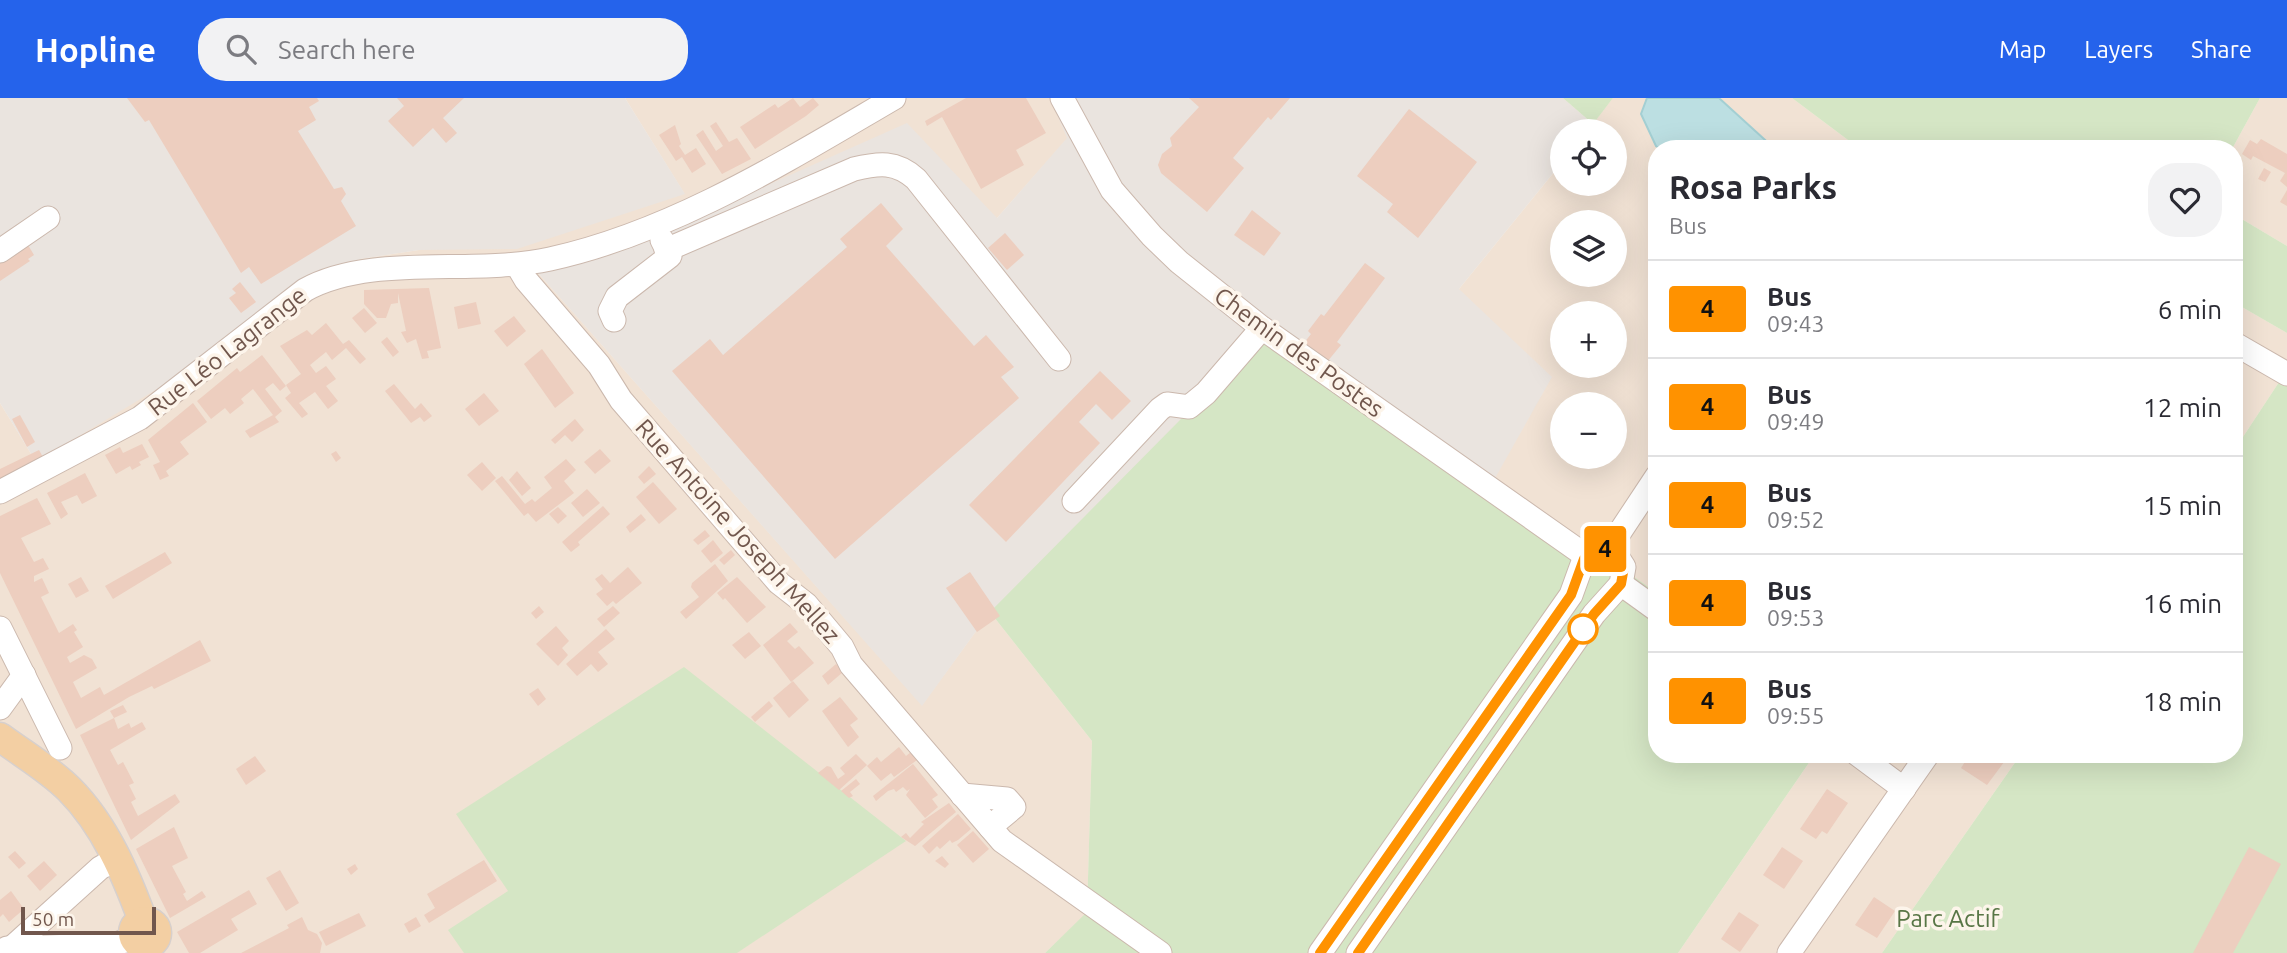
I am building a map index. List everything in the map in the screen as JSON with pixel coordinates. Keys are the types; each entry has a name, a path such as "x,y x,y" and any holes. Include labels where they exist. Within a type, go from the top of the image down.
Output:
{"main road":[{"path":"0,737 60,781 77,797 116,859 146,939"}],"street":[{"name":"Rue Léo Lagrange","path":"0,492 132,424 305,289 328,278 377,269 517,265 577,251 656,224 754,177 894,98"},
{"name":"Chemin des Postes","path":"1062,98 1107,181 1137,220 1179,262 1262,328 1583,566"},
{"path":"666,250 854,169 883,162 905,169 916,179 1059,359"},
{"path":"0,251 48,219"},
{"path":"614,320 610,311 617,297 670,256 656,224"},
{"name":"Rue Antoine Joseph Mellez","path":"517,265 526,280 599,365 621,400 779,583 806,604 842,647 851,665 990,827 1013,850 1160,953"},
{"path":"1074,501 1160,409 1167,404 1189,407 1206,393 1262,328"},
{"path":"2243,349 2287,374"},
{"path":"1608,550 1648,490"},
{"path":"1320,953 1571,595 1583,566 1594,550 1608,550 1618,555 1623,564 1616,588 1358,953"},
{"path":"1583,566 1592,591 1616,588 1648,605"},
{"path":"0,628 60,748"},
{"path":"0,708 24,675"},
{"path":"1869,763 1904,789"},
{"path":"1789,953 1922,763"},
{"path":"962,795 1007,799 1014,807 990,827"},
{"path":"6,949 100,868 116,859"},
{"path":"6,949 113,945 146,939"}],"shaded area":[{"path":"0,98 625,98 685,194 517,249 419,250 360,259 306,282 172,380 36,462 0,403"},
{"path":"625,98 1050,98 1068,138 997,218 704,215 653,236 538,273 922,705 990,612 1092,741 1087,913 1045,953 0,953 0,403 36,462 306,282 360,259 419,250 684,193"},
{"path":"1050,98 1563,98 1587,119 1550,119 1550,177 1459,289 1551,378 1494,480 990,612 922,706 538,273 653,236 907,123 997,218 1067,138"},
{"path":"1613,98 1792,98 1848,140 1648,140 1648,587 1494,480 1459,289 1550,177 1550,196 1627,196 1627,119 1596,119"},
{"path":"2260,98 2287,98 2287,246 2243,220 2243,140 2237,140"},
{"path":"2243,308 2287,333 2287,370 2243,437"},
{"path":"1809,763 2015,763 1882,953 1678,953"}],"green space":[{"path":"1563,98 1613,98 1597,119 1587,119"},
{"path":"1792,98 2260,98 2237,140 1848,140"},
{"path":"2243,220 2287,246 2287,333 2243,308"},
{"path":"1276,323 1648,587 1648,763 1809,763 1678,953 1045,953 1087,912 1092,741 990,612"},
{"name":"Parc Actif","path":"2287,370 2287,953 1882,953 2015,763 2243,763 2243,437"},
{"path":"684,667 906,841 737,953 464,953 448,930 508,891 456,814"}],"water":[{"path":"1647,98 1719,98 1765,140 1653,140 1641,114"}],"building":[{"path":"127,98 317,98 319,101 309,107 316,120 298,131 334,189 342,187 346,194 341,201 356,226 261,284 249,267 241,273 149,120 145,122"},
{"path":"397,98 464,98 443,118 457,133 446,143 433,128 413,147 388,121 404,106"},
{"path":"793,98 800,107 813,98 819,105 755,149 740,127 775,104 778,108"},
{"path":"966,98 1026,98 1046,133 1016,150 1024,165 981,189 942,117 927,126 925,121"},
{"path":"1189,98 1290,98 1271,120 1268,117 1233,158 1244,168 1207,212 1161,173 1158,165 1162,154 1172,146 1170,138 1199,107"},
{"path":"1409,109 1477,162 1418,238 1387,212 1393,204 1357,176"},
{"path":"716,122 729,142 737,138 751,159 722,174 696,135 703,130 716,151 723,146 710,126"},
{"path":"675,125 681,144 679,146 685,155 696,148 706,164 692,173 682,157 676,161 659,135"},
{"path":"2261,139 2287,154 2287,187 2280,181 2285,173 2253,156 2251,160 2243,155 2250,140 2257,144"},
{"path":"2264,168 2271,172 2265,182 2258,179"},
{"path":"2287,190 2287,206 2280,202"},
{"path":"881,203 903,229 886,246 974,346 986,335 1014,367 1001,377 1019,398 835,559 672,371 710,339 723,355 847,247 840,239"},
{"path":"1252,210 1281,233 1264,256 1234,235"},
{"path":"1005,233 1024,255 1007,270 988,248"},
{"path":"28,245 34,255 28,259 30,261 0,281 0,263"},
{"path":"1365,263 1385,278 1337,342 1341,345 1327,362 1304,343 1311,334 1308,331 1321,314 1324,316"},
{"path":"240,282 256,302 241,313 229,298 236,293 232,289"},
{"path":"429,288 441,348 427,351 429,358 422,359 416,339 407,343 401,332 406,331 398,293 398,303 391,304 386,318 377,318 364,304 364,290"},
{"path":"476,302 481,324 458,329 454,307"},
{"path":"364,308 377,323 365,333 352,318"},
{"path":"514,316 526,331 507,347 494,331"},
{"path":"326,323 343,344 349,340 366,359 360,364 346,348 332,360 326,352 310,365 316,373 326,366 336,379 326,386 338,401 328,409 315,392 299,403 308,414 302,418 285,398 291,393 286,385 301,374 280,346 307,330 312,335"},
{"path":"387,337 399,352 393,357 381,342"},
{"path":"542,349 574,393 555,408 524,364"},
{"path":"262,355 286,386 280,391 273,383 265,389 282,411 275,417 279,422 250,438 245,431 273,415 253,389 241,399 244,403 230,414 225,408 211,419 197,401 237,368 240,372"},
{"path":"1100,371 1131,401 1112,420 1096,404 1079,422 1100,443 1006,542 969,505"},
{"path":"394,384 415,409 421,403 432,416 424,422 420,417 411,423 385,391"},
{"path":"484,393 499,411 479,426 465,409"},
{"path":"193,403 207,422 180,442 189,454 166,471 169,476 160,480 153,465 160,462 148,440"},
{"path":"20,415 35,442 27,447 12,419"},
{"path":"575,419 584,430 572,442 565,435 555,444 551,440"},
{"path":"142,444 149,457 139,462 141,465 132,470 130,466 116,474 105,455 120,447 123,453"},
{"path":"600,449 611,461 595,474 584,462"},
{"path":"39,450 44,459 0,481 0,469"},
{"path":"336,451 341,458 336,462 331,454"},
{"path":"566,459 576,470 564,481 574,493 536,522 528,513 524,516 495,481 502,476 525,504 532,499 535,502 552,488 544,477"},
{"path":"482,462 496,478 482,491 467,475"},
{"path":"649,466 656,474 644,484 638,477"},
{"path":"517,471 531,488 522,496 509,480"},
{"path":"85,473 97,496 82,504 77,495 61,502 68,514 61,519 47,493"},
{"path":"653,482 677,509 659,524 636,497"},
{"path":"587,489 600,503 583,517 571,503"},
{"path":"37,498 51,524 21,538 34,562 43,558 49,569 34,576 34,582 42,578 49,593 41,597 59,633 73,624 77,630 74,632 83,647 67,657 70,663 84,655 92,659 97,668 73,682 81,698 100,687 104,695 200,640 211,661 154,689 152,686 129,697 76,729 0,573 0,516"},
{"path":"603,506 610,514 578,542 580,545 571,552 562,542"},
{"path":"558,507 567,516 558,524 549,514"},
{"path":"641,514 646,520 630,533 626,527"},
{"path":"705,530 710,536 698,545 693,540"},
{"path":"713,540 723,553 711,563 701,551"},
{"path":"731,550 735,555 724,565 719,560"},
{"path":"165,552 172,563 113,599 105,586"},
{"path":"715,564 728,581 686,619 680,612 699,597 691,587 692,583"},
{"path":"628,567 642,583 616,604 613,601 607,606 596,594 603,589 595,579 602,574 610,583"},
{"path":"970,572 1000,616 977,632 946,588"},
{"path":"81,577 89,591 76,598 68,584"},
{"path":"737,577 766,607 747,623 725,598 723,600 717,593"},
{"path":"539,606 544,612 536,619 531,613"},
{"path":"613,606 620,613 604,627 597,619"},
{"path":"790,623 798,632 787,641 795,649 799,646 814,663 791,682 763,645"},
{"path":"556,626 569,641 562,648 568,655 558,666 536,644"},
{"path":"606,629 615,639 598,652 608,664 598,672 591,664 577,676 566,664"},
{"path":"749,632 761,646 745,659 732,645"},
{"path":"836,664 843,672 828,685 822,676"},
{"path":"793,681 809,700 789,718 773,698"},
{"path":"538,688 546,699 538,706 529,694"},
{"path":"840,697 858,719 850,725 859,737 848,747 822,711"},
{"path":"769,701 773,706 755,722 751,717"},
{"path":"123,705 127,712 114,718 110,711"},
{"path":"114,718 118,729 129,723 131,728 142,722 146,729 110,750 118,765 123,762 134,783 129,785 136,799 131,802 138,816 175,794 180,802 131,840 80,735"},
{"path":"899,747 906,756 911,752 917,760 894,777 891,773 881,781 867,766 877,757 881,762"},
{"path":"856,754 867,765 839,790 818,773 827,766 831,767 838,779 845,774 840,768"},
{"path":"255,756 266,771 246,785 236,769"},
{"path":"1964,763 2003,763 1987,785 1961,768"},
{"path":"913,764 938,795 932,799 938,807 925,818 906,795 910,789 907,791 903,787 896,792 894,789 888,791 876,801 873,796"},
{"path":"856,779 860,784 850,792 853,796 849,798 841,791"},
{"path":"1827,789 1848,803 1827,834 1822,831 1816,839 1800,829"},
{"path":"949,803 956,812 915,846 901,837 906,833 910,838 924,824 921,822"},
{"path":"958,814 971,829 958,840 952,843 950,840 940,849 937,846 929,854 922,846"},
{"path":"174,827 188,858 172,866 186,892 183,894 187,901 202,891 206,897 170,918 136,849"},
{"path":"973,831 989,849 973,863 957,845"},
{"path":"1782,847 1803,861 1784,889 1763,875"},
{"path":"2249,847 2281,864 2233,953 2193,953"},
{"path":"15,851 26,863 19,869 8,857"},
{"path":"942,856 949,864 945,868 935,861"},
{"path":"484,860 497,881 429,923 424,915 435,908 427,894"},
{"path":"44,861 57,875 40,891 27,876"},
{"path":"355,864 358,869 351,875 347,869"},
{"path":"280,870 299,903 286,911 266,878"},
{"path":"249,890 257,904 231,919 238,930 200,953 189,953 177,932"},
{"path":"11,891 24,909 9,922 3,914 0,917 0,900"},
{"path":"1874,897 1895,911 1877,938 1855,925"},
{"path":"1739,912 1759,925 1740,952 1721,939"},
{"path":"359,913 366,926 326,946 319,932"},
{"path":"302,917 308,930 317,934 322,943 320,953 241,953 289,928 287,925"},
{"path":"416,917 421,926 409,933 404,924"}],"bus line":[{"name":"4","path":"1320,953 1571,595 1577,585 1584,559 1594,550 1612,551 1620,557 1624,567 1621,584 1594,614 1358,953"}]}
